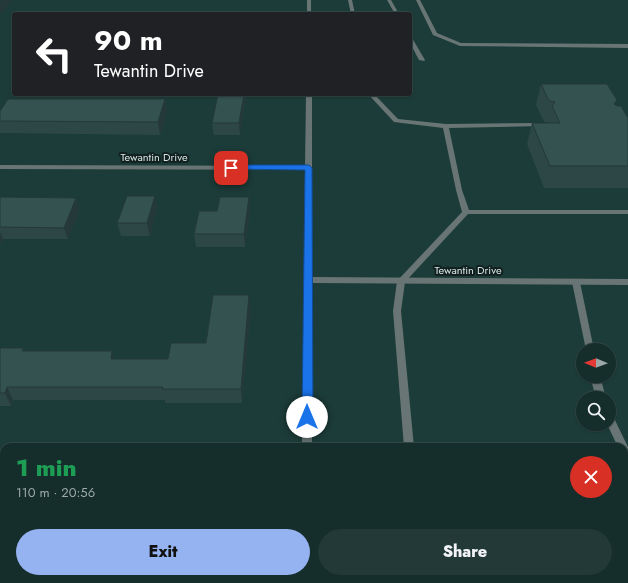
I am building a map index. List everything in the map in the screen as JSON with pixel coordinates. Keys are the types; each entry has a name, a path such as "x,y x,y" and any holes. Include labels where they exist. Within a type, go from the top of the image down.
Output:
{"street":[{"path":"309,0 309,12"},
{"path":"350,0 352,12"},
{"path":"389,0 396,12"},
{"path":"418,0 435,34 460,44 628,46"},
{"path":"412,42 422,60"},
{"path":"307,443 309,96"},
{"path":"373,96 396,121 446,126 545,124"},
{"path":"446,126 459,190 466,212"},
{"name":"Tewantin Drive","path":"0,167 309,168"},
{"path":"409,443 397,311 401,280 466,212 628,212"},
{"name":"Tewantin Drive","path":"308,280 628,282"},
{"path":"576,282 589,343"},
{"path":"616,431 621,443"}],"building":[{"path":"541,84 607,84 617,100 614,104 621,106 628,118 628,166 550,166 532,123 560,123 552,106 555,102 549,101"},
{"path":"218,96 244,96 239,123 212,123"},
{"path":"8,99 165,99 158,122 0,121 0,111"},
{"path":"127,196 155,196 147,223 117,223"},
{"path":"0,197 76,198 64,228 0,227"},
{"path":"220,197 249,197 244,234 194,234 199,211 217,211"},
{"path":"213,295 249,295 241,389 162,389 163,387 7,387 5,393 0,393 0,348 23,348 22,351 112,351 111,359 168,359 171,343 206,343"}],"route":[{"path":"231,168 309,168 307,417"}]}
